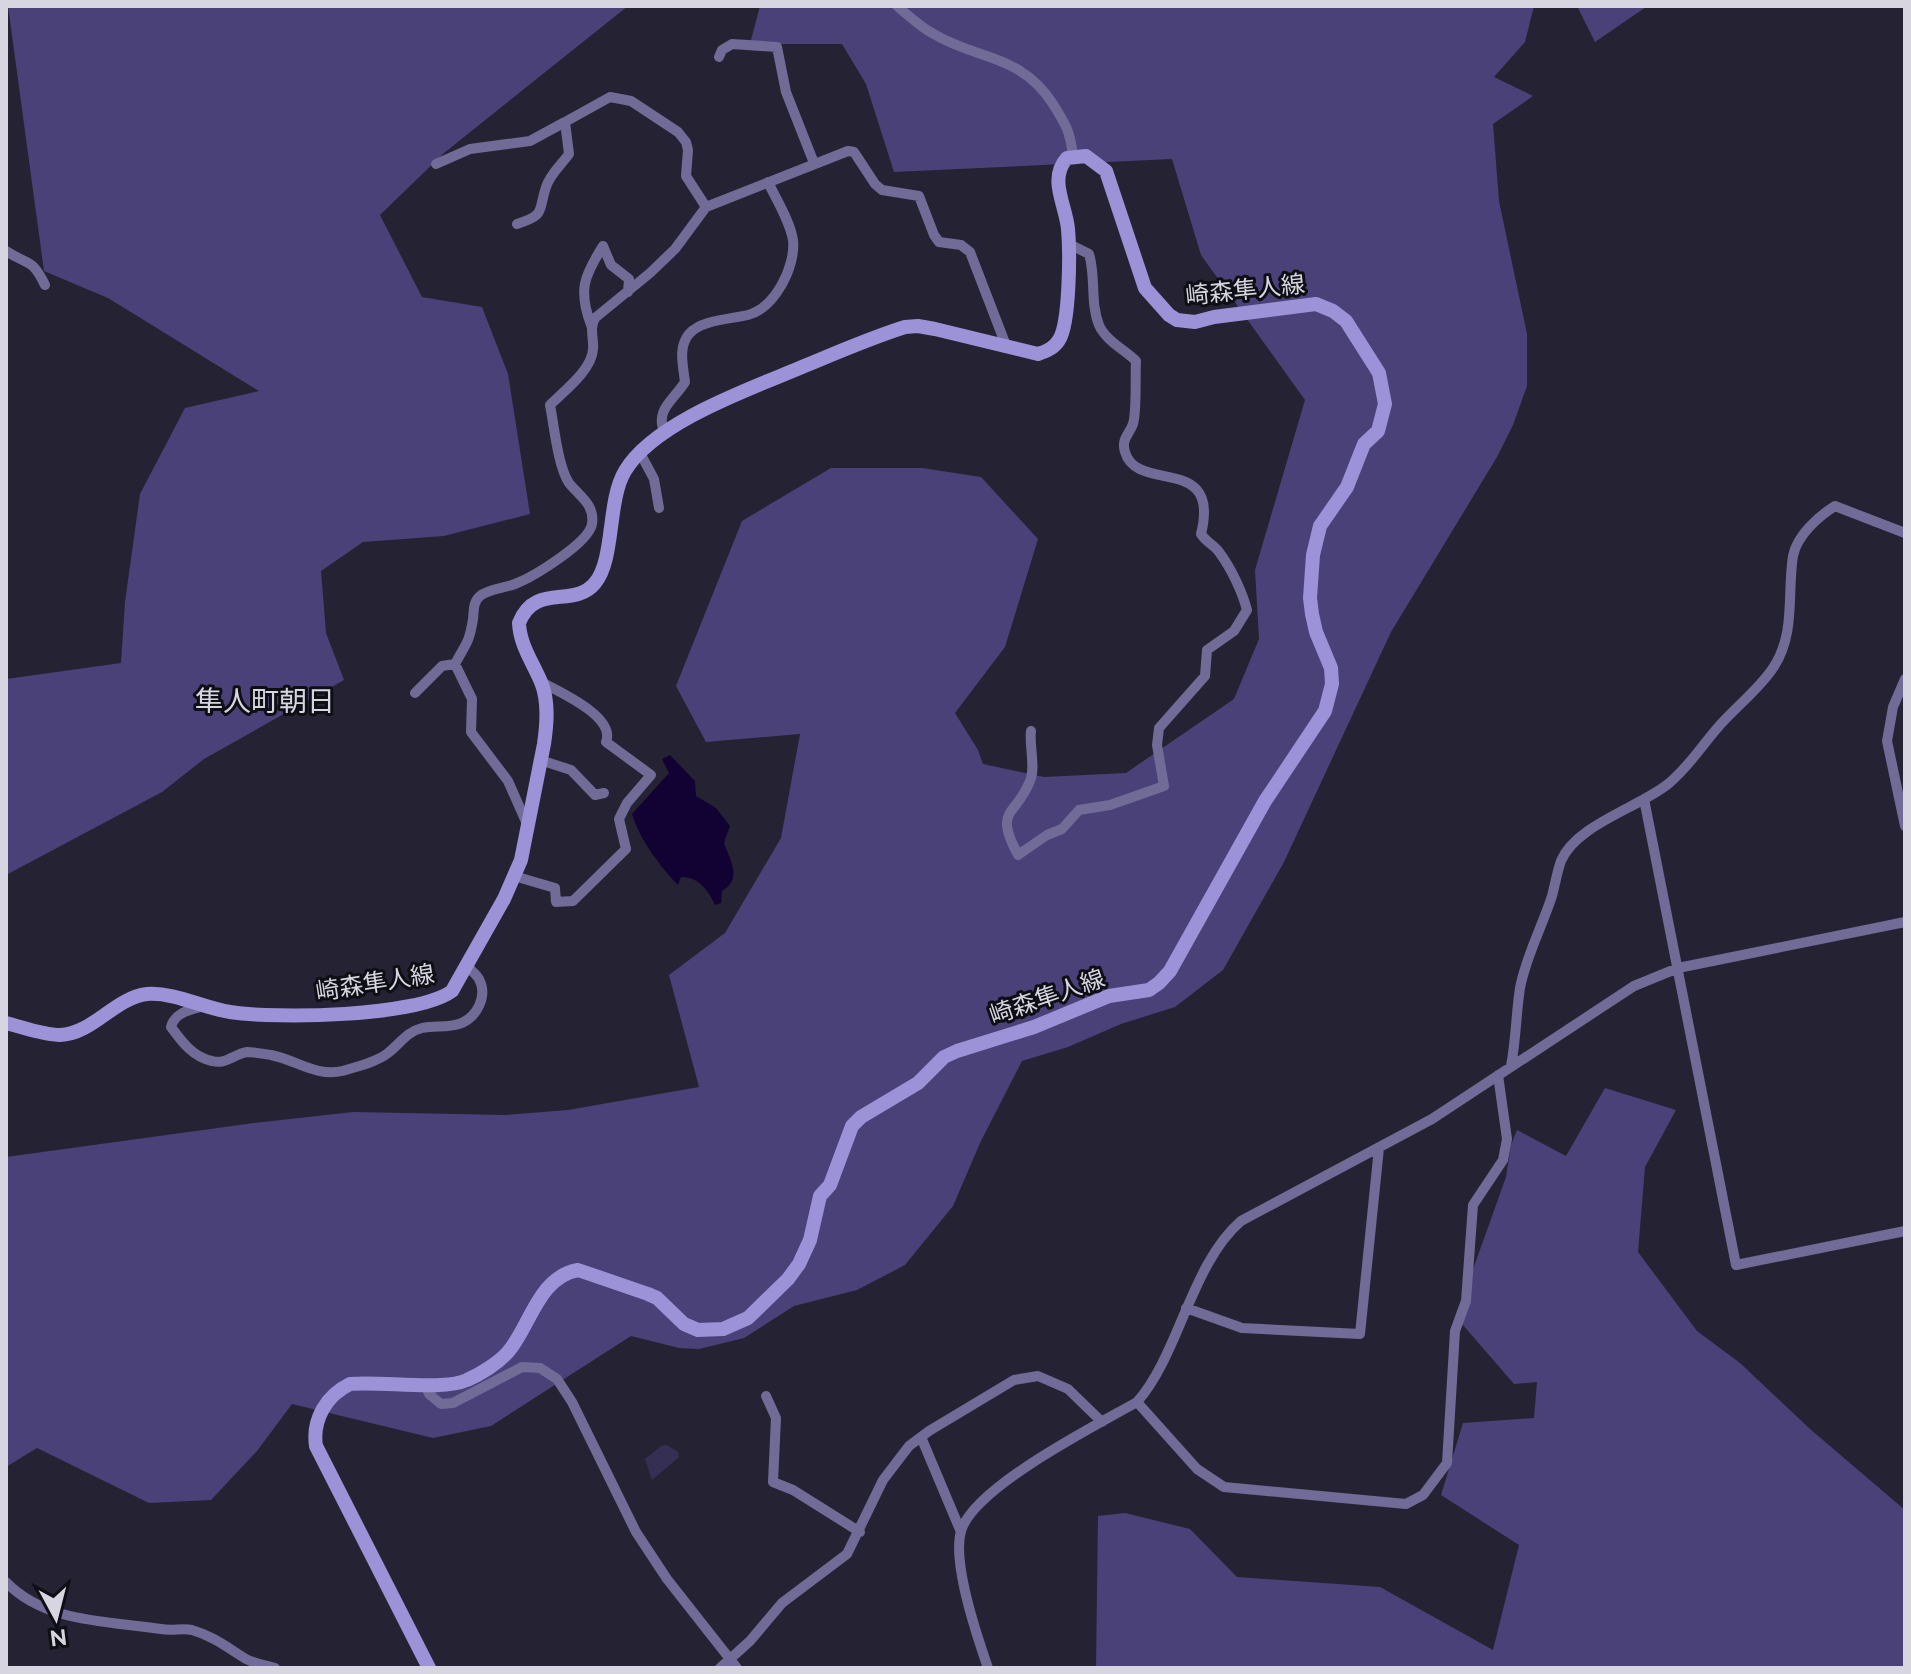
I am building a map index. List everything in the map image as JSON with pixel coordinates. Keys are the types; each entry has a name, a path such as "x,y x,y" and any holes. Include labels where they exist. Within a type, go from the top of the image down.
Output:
{"main road":[{"name":"崎森隼人線","path":"6,1023 59,1035 80,1030 128,1000 147,994 179,998 232,1012 317,1017 443,998 459,982 521,860 547,725 541,682 521,637 519,623 540,599 578,594 595,584 603,566 618,488 624,472 639,451 718,402 905,327 935,329 1038,354 1051,348 1060,339 1066,310 1069,244 1068,225 1057,182 1063,162 1073,156 1086,156 1106,171 1145,288 1177,320 1195,322 1316,304 1346,321 1379,373 1385,404 1378,431 1364,444 1347,487 1320,526 1313,555 1312,614 1331,668 1332,684 1325,711 1265,801 1170,971 1159,983 1149,990 1109,996 1034,1027 957,1051 944,1057 918,1083 861,1117 852,1126 830,1185 820,1196 810,1240 799,1264 748,1318 723,1329 698,1330 684,1324 657,1298 578,1270 570,1272 537,1300 514,1343 500,1358 470,1379 458,1384 350,1384 339,1390 321,1411 315,1440 429,1668"}],"street":[{"path":"897,6 932,33 1010,64 1035,82 1070,131 1073,156"},
{"path":"719,57 722,50 732,44 777,47 786,92 814,163"},
{"path":"436,164 470,149 530,141 610,97 631,101 678,132 686,142 686,176 706,207"},
{"path":"517,224 536,217 542,209 550,178 569,154 565,122"},
{"path":"591,325 603,310 628,292 675,249 706,207 848,151 854,152 882,190 919,196 939,242 961,245 970,252 1007,348"},
{"path":"665,434 660,423 669,402 685,382 682,347 689,334 706,325 753,314 768,305 783,284 793,249 793,237 768,182"},
{"path":"1031,731 1032,779 1011,809 1006,826 1018,855 1047,835 1062,829 1079,810 1110,805 1164,786 1157,745 1159,728 1205,676 1207,650 1234,631 1247,610 1244,597 1218,550 1201,534 1206,517 1200,497 1180,477 1146,473 1131,464 1125,453 1124,437 1133,423 1136,361 1099,326 1094,271 1089,254 1069,244"},
{"path":"415,693 442,666 455,664 468,644 474,604 482,594 541,572 588,535 592,523 589,505 569,482 563,467 550,405 579,375 593,353 591,325 583,301 583,284 603,246 611,265 629,279 628,292"},
{"path":"6,251 19,260 31,262 45,285"},
{"path":"639,451 654,479 659,508"},
{"path":"1511,1066 1525,967 1562,860 1572,844 1666,786 1692,761 1717,728 1773,668 1783,647 1790,613 1793,554 1802,536 1823,514 1835,506 1905,533"},
{"path":"455,664 472,699 471,732 508,781 527,824"},
{"path":"1905,679 1893,707 1887,741 1905,826"},
{"path":"514,876 555,888 556,902 573,901 626,849 619,819 635,792 651,775 606,742 609,734 607,727 590,710 541,682"},
{"path":"540,760 566,767 577,774 595,795 604,793"},
{"path":"1644,799 1736,1265 1905,1231"},
{"path":"961,1532 975,1505 1000,1484 1137,1402 1147,1390 1186,1308 1227,1234 1241,1221 1432,1119 1634,986 1678,968 1905,922"},
{"path":"204,1006 173,1019 171,1027 196,1056 215,1062 229,1061 245,1052 273,1055 324,1073 342,1071 391,1052 400,1040 422,1028 460,1024 471,1016 481,1002 482,992 478,977 466,966"},
{"path":"1137,1402 1197,1469 1224,1487 1406,1504 1423,1495 1447,1463 1455,1331 1466,1301 1473,1205 1503,1160 1507,1139 1498,1075"},
{"path":"1186,1308 1242,1328 1360,1334 1379,1148"},
{"path":"425,1384 429,1394 441,1404 453,1403 522,1367 540,1368 557,1379 572,1402 636,1532 729,1666 782,1603 847,1554 883,1480 909,1446 921,1437 1014,1380 1038,1376 1068,1389 1102,1422"},
{"path":"766,1396 776,1418 773,1482 793,1490 860,1532"},
{"path":"921,1437 961,1532 960,1563 988,1668"},
{"path":"6,1582 20,1597 69,1616 142,1624 164,1630 187,1629 209,1635 249,1661 275,1668"}],"shaded area":[{"path":"8,6 628,6 444,153 380,215 422,297 482,307 508,374 530,514 444,536 363,542 321,571 326,633 344,680 204,759 162,792 6,875 6,679 121,663 125,602 140,494 185,408 259,391 108,298 44,271"},
{"path":"760,6 1534,6 1525,42 1494,77 1533,96 1493,124 1499,201 1527,334 1527,386 1497,457 1391,632 1284,862 1223,970 1175,1007 1022,1061 980,1143 953,1206 905,1265 857,1290 794,1306 744,1338 699,1349 679,1348 631,1336 491,1426 433,1438 292,1404 257,1451 211,1500 149,1503 37,1448 6,1467 6,1157 353,1112 506,1115 568,1110 699,1087 669,975 725,933 781,838 800,734 706,742 676,686 742,521 831,468 922,468 981,477 1038,539 1005,647 955,713 983,764 1044,777 1126,773 1234,699 1259,639 1255,570 1305,400 1201,255 1172,159 894,172 866,84 842,44 750,44"},
{"path":"1577,6 1646,6 1646,7 1595,42"},
{"path":"670,755 695,781 696,796 716,808 730,826 724,843 732,862 732,881 722,891 721,903 715,905 706,890 693,879 681,877 678,885 645,843 632,814 669,773 662,759"},
{"path":"1605,1088 1676,1110 1645,1167 1638,1252 1697,1331 1740,1363 1810,1429 1905,1510 1905,1668 1096,1668 1098,1516 1125,1513 1190,1529 1237,1577 1380,1587 1493,1650 1519,1545 1441,1495 1463,1423 1534,1418 1537,1382 1514,1384 1456,1317 1506,1177 1511,1145 1517,1130 1566,1156"},
{"path":"667,1445 678,1452 679,1457 652,1480 645,1459"}],"district":[{"name":"隼人町朝日","path":"265,701"}]}
